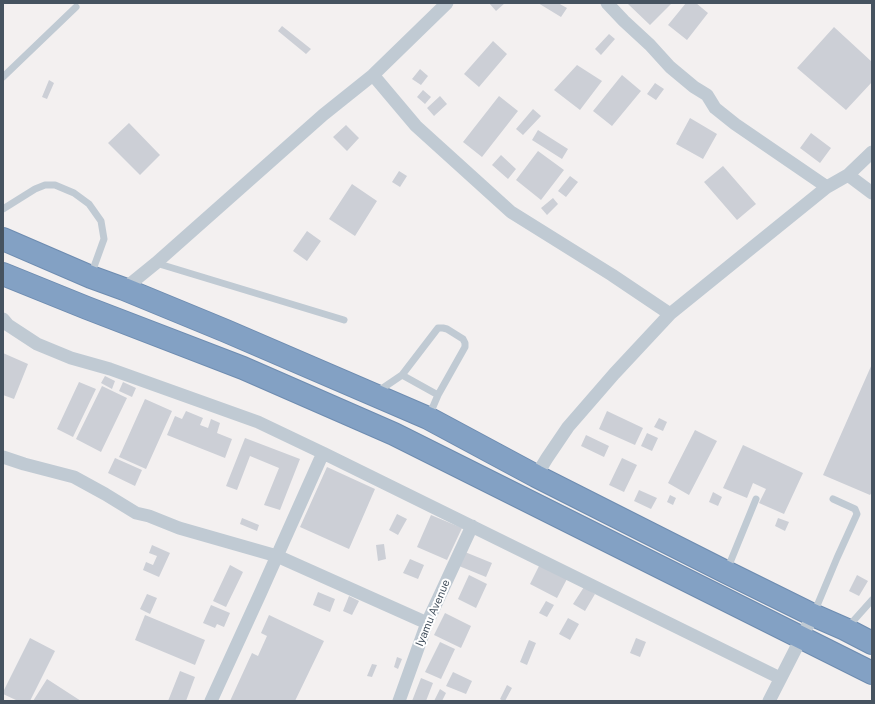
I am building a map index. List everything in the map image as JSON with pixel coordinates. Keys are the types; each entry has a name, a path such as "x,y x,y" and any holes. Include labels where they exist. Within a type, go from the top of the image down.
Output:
{"highway":[{"path":"3,239 91,277 226,331 428,418 536,476 726,572 872,643"},
{"path":"3,274 243,368 394,434 872,673"}],"street":[{"path":"124,289 323,114 373,75 447,3"},
{"path":"607,3 670,67 694,87 707,95 715,108 735,124 827,187"},
{"path":"373,75 416,126 511,212 612,275 670,314"},
{"path":"536,476 568,428 614,374 670,314 827,187 848,175 872,152"},
{"path":"848,175 872,193"},
{"path":"3,319 8,326 37,344 71,358 110,369 258,422 780,678"},
{"path":"211,701 323,453"},
{"path":"3,457 74,477 136,513 149,516 180,528 277,556 427,623"},
{"name":"Iyamu Avenue","path":"399,701 427,623 472,526"},
{"path":"769,701 814,615"}],"lane":[{"path":"3,77 76,7"},
{"path":"3,209 35,189 45,185 55,185 74,194 89,204 100,221 104,239 91,277"},
{"path":"156,262 344,320"},
{"path":"374,394 402,375 438,328 447,329 463,339 465,347 438,395 428,418"},
{"path":"402,375 438,395"},
{"path":"726,572 756,499"},
{"path":"814,615 857,514 855,509 833,499"},
{"path":"845,629 872,600"}],"building":[{"path":"489,3 505,3 496,11"},
{"path":"538,3 558,3 567,8 561,17"},
{"path":"672,3 650,25 628,4"},
{"path":"686,3 696,3 708,13 687,40 668,25"},
{"path":"282,26 311,49 306,54 278,31"},
{"path":"834,27 872,62 872,82 846,110 797,68"},
{"path":"609,34 615,39 601,55 595,49"},
{"path":"493,41 507,54 479,87 464,74"},
{"path":"577,65 602,81 580,110 554,90"},
{"path":"420,69 428,76 421,85 412,79"},
{"path":"622,75 641,91 612,126 593,111"},
{"path":"49,80 54,83 47,99 42,97"},
{"path":"655,83 664,89 656,100 647,94"},
{"path":"423,90 431,97 425,104 417,97"},
{"path":"440,96 447,104 434,116 427,108"},
{"path":"499,96 518,111 482,157 463,142"},
{"path":"533,109 541,116 523,135 516,129"},
{"path":"690,118 717,134 703,159 676,144"},
{"path":"129,123 160,155 140,175 108,143"},
{"path":"346,125 359,138 347,151 333,137"},
{"path":"538,130 568,149 562,159 532,140"},
{"path":"811,133 831,148 820,163 800,148"},
{"path":"538,151 564,170 541,200 516,180"},
{"path":"501,155 516,169 508,179 492,165"},
{"path":"723,166 756,204 737,220 704,182"},
{"path":"399,171 407,176 400,187 392,182"},
{"path":"570,176 578,182 566,197 558,191"},
{"path":"352,184 377,201 355,236 329,219"},
{"path":"553,198 558,204 547,215 541,208"},
{"path":"307,231 321,241 307,261 293,251"},
{"path":"3,353 28,364 14,399 3,395"},
{"path":"872,364 872,492 870,495 823,475"},
{"path":"105,376 115,381 112,389 101,383"},
{"path":"79,382 96,389 73,437 57,429"},
{"path":"123,382 136,388 132,397 119,391"},
{"path":"102,386 127,398 101,452 76,439"},
{"path":"145,399 172,411 146,469 119,457"},
{"path":"186,411 203,418 200,425 208,428 211,419 220,423 217,433 232,439 225,458 167,435 175,416 182,419"},
{"path":"607,411 643,428 635,445 599,429"},
{"path":"659,418 667,422 663,431 654,427"},
{"path":"695,430 717,441 689,495 668,483"},
{"path":"647,433 658,438 652,451 641,446"},
{"path":"586,435 609,446 604,457 581,446"},
{"path":"245,438 300,459 280,510 264,505 279,468 250,456 237,490 226,486"},
{"path":"743,445 803,473 784,514 759,503 766,489 753,483 747,498 723,488"},
{"path":"115,458 142,470 135,486 108,473"},
{"path":"622,458 637,465 624,492 609,485"},
{"path":"327,467 375,489 349,549 300,527"},
{"path":"639,490 657,498 651,509 634,501"},
{"path":"713,492 722,497 718,506 709,502"},
{"path":"670,495 676,498 673,505 667,502"},
{"path":"397,514 407,519 398,535 389,530"},
{"path":"431,515 462,528 447,560 417,547"},
{"path":"242,518 259,525 257,531 240,524"},
{"path":"778,518 789,522 785,531 775,526"},
{"path":"384,544 386,559 378,561 376,545"},
{"path":"152,545 170,553 159,577 143,570 146,562 153,565 157,556 149,553"},
{"path":"465,552 492,563 486,577 459,566"},
{"path":"410,559 424,565 418,579 403,573"},
{"path":"540,564 567,579 557,598 530,584"},
{"path":"230,565 243,572 226,607 213,601"},
{"path":"469,575 487,584 476,608 458,599"},
{"path":"857,575 868,581 859,596 849,591"},
{"path":"584,587 595,594 585,611 573,604"},
{"path":"318,592 335,599 330,612 313,605"},
{"path":"147,594 157,598 150,614 140,609"},
{"path":"349,596 359,601 352,615 343,611"},
{"path":"546,601 554,605 547,617 539,613"},
{"path":"211,605 230,613 224,627 217,624 215,628 203,623"},
{"path":"445,613 471,626 461,648 434,635"},
{"path":"145,615 205,640 195,665 135,640"},
{"path":"269,615 324,641 295,701 230,701 252,653 258,656 267,636 261,633"},
{"path":"568,618 579,624 570,640 559,634"},
{"path":"30,638 55,651 30,701 18,701 3,694 3,692"},
{"path":"636,638 646,642 640,657 630,653"},
{"path":"529,640 536,643 527,665 520,662"},
{"path":"440,642 455,649 441,679 425,672"},
{"path":"397,657 402,659 398,669 394,667"},
{"path":"372,664 377,665 372,677 367,676"},
{"path":"180,671 195,677 186,701 168,701"},
{"path":"453,672 472,681 466,694 446,686"},
{"path":"421,678 433,683 426,701 412,701"},
{"path":"47,679 81,701 33,701"},
{"path":"507,685 512,688 505,701 503,701 500,699"},
{"path":"440,689 446,693 442,701 434,701"}]}
